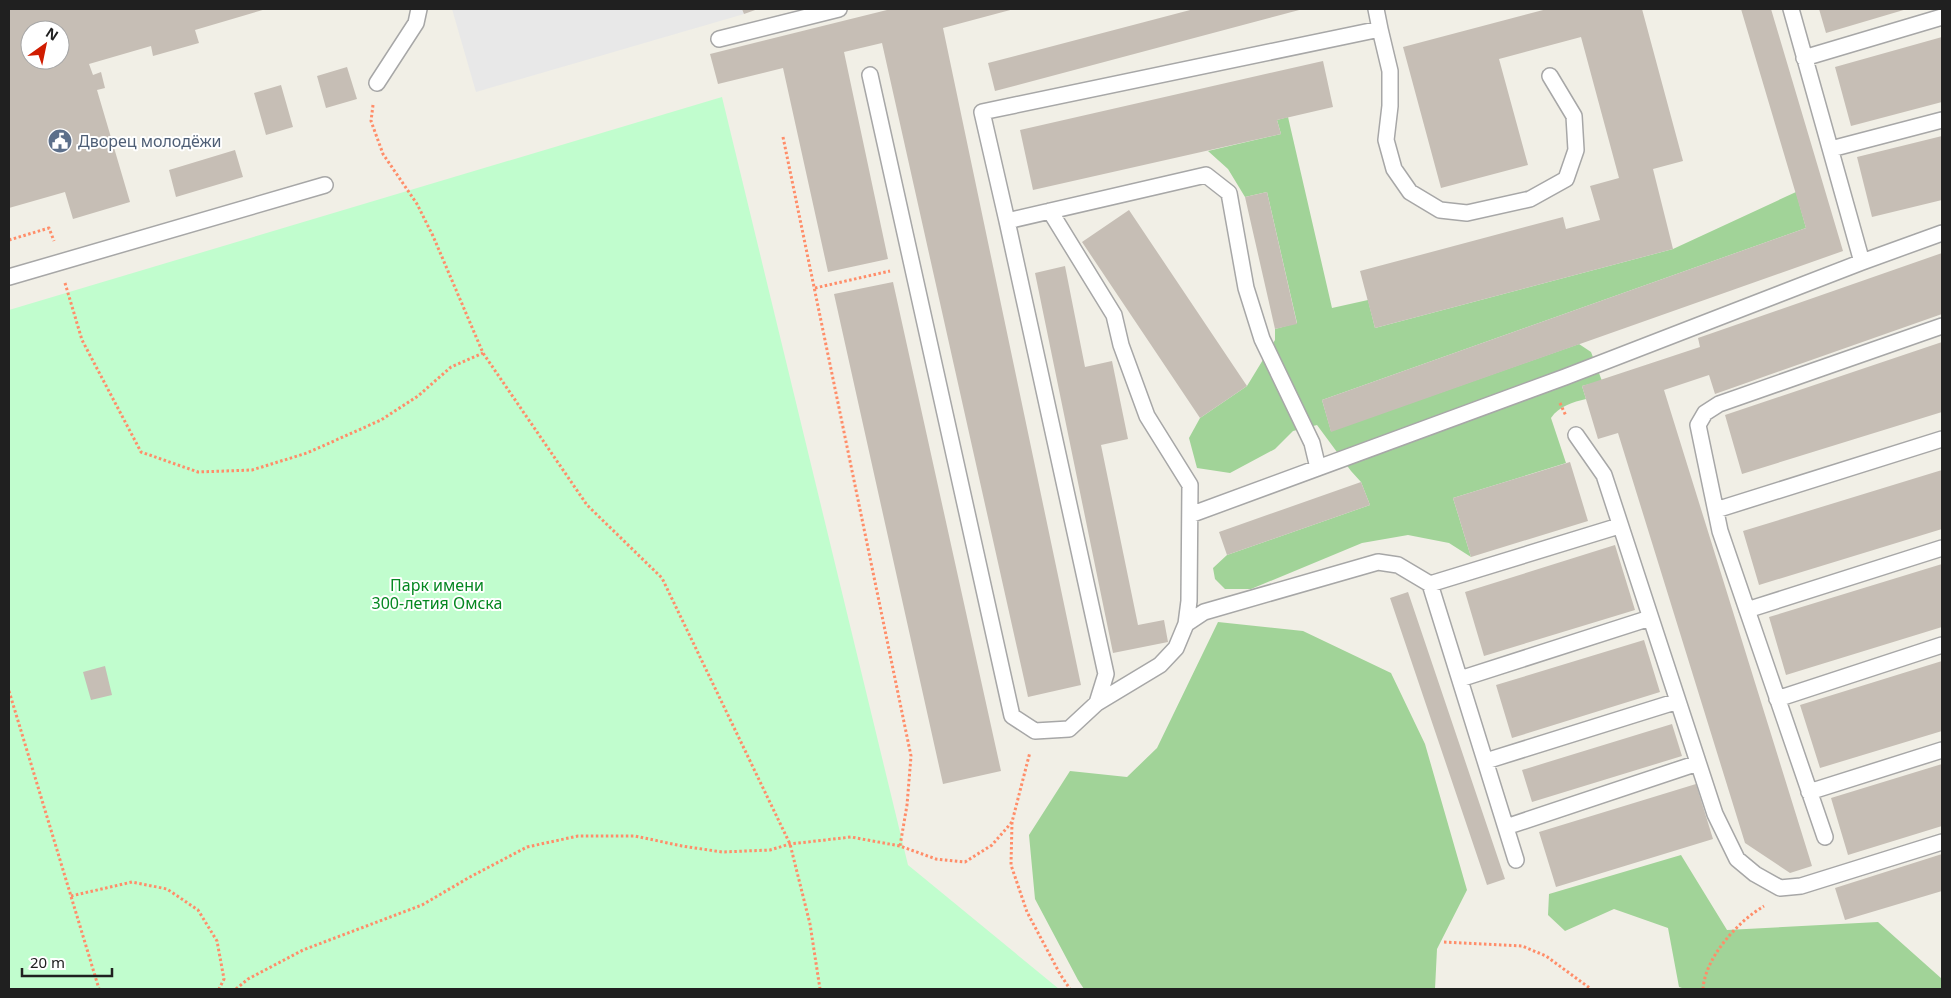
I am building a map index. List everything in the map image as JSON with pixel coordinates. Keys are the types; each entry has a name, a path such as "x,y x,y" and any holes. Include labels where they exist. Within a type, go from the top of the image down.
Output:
{"lane":[{"path":"377,83 416,23 419,9"},
{"path":"719,39 785,15 839,9"},
{"path":"1376,9 1390,71 1390,106 1386,140 1394,169 1410,192 1440,210 1467,213 1530,199 1566,179 1576,150 1574,116 1550,76"},
{"path":"1791,9 1862,262"},
{"path":"1804,58 1942,17"},
{"path":"1097,703 1106,674 982,112 1380,29"},
{"path":"870,75 1012,716 1035,731 1069,730 1097,703 1160,665 1176,648 1186,624 1189,601 1190,485 1147,416 1121,345 1114,315 1050,211"},
{"path":"1830,149 1942,120"},
{"path":"1007,221 1206,176 1229,192 1246,288 1262,338 1312,444 1318,468"},
{"path":"9,277 325,185"},
{"path":"1190,515 1552,382 1942,233"},
{"path":"1825,837 1720,531 1698,424 1705,413 1719,404 1942,326"},
{"path":"1576,435 1604,475 1619,526 1698,763 1716,814 1737,859 1754,874 1780,888 1801,886 1942,842"},
{"path":"1716,510 1942,439"},
{"path":"1430,584 1619,526"},
{"path":"1748,610 1942,548"},
{"path":"1186,624 1204,612 1378,562 1398,565 1430,584 1516,860"},
{"path":"1460,679 1650,618"},
{"path":"1777,698 1942,645"},
{"path":"1486,761 1678,701"},
{"path":"1809,792 1942,750"},
{"path":"1506,827 1698,763"}],"path":[{"path":"377,83 371,121 383,154 417,204 433,236 483,353 587,505 662,578 790,844 810,924 820,989"},
{"path":"783,137 911,756 908,805 900,846"},
{"path":"9,240 49,228 82,340 141,452 198,472 252,470 307,453 381,420 418,396 451,367 483,353"},
{"path":"815,288 912,266"},
{"path":"1552,382 1562,408 1576,435"},
{"path":"9,691 99,989"},
{"path":"1035,731 1012,822 1011,864 1027,912 1070,989"},
{"path":"236,989 248,978 303,950 422,905 470,876 527,847 578,836 635,836 722,852 770,850 790,844 851,837 900,846 936,859 965,862 992,845 1012,822"},
{"path":"71,896 132,882 167,889 198,910 217,941 224,979 219,989"},
{"path":"1703,989 1704,976 1715,955 1742,922 1761,908 1801,886"},
{"path":"1444,942 1522,946 1546,956 1591,989"}],"green space":[{"name":"Парк имени 300-летия Омска","path":"722,97 908,865 1059,989 9,989 9,310"},
{"path":"1288,117 1332,308 1368,300 1375,328 1673,249 1796,192 1806,228 1322,400 1331,431 1579,344 1591,352 1602,381 1582,386 1586,399 1571,403 1551,418 1566,463 1453,498 1471,557 1449,543 1408,535 1362,543 1251,589 1225,589 1215,579 1213,568 1227,555 1370,505 1361,482 1317,425 1293,431 1275,449 1230,473 1197,468 1189,438 1200,418 1247,386 1275,340 1275,329 1297,323 1267,192 1245,197 1228,169 1208,151 1281,134 1277,120"},
{"path":"1218,622 1303,631 1391,673 1425,744 1467,890 1437,949 1435,989 1084,989 1078,980 1035,899 1029,835 1070,771 1127,777 1157,748"},
{"path":"1681,855 1727,930 1878,922 1942,979 1942,989 1685,989 1679,987 1668,928 1614,909 1565,931 1548,915 1549,894"}],"shaded area":[{"path":"452,9 742,9 744,14 476,92"}],"building":[{"name":"Дворец молодёжи","path":"9,9 266,9 195,30 199,43 153,56 151,46 89,64 93,75 101,72 105,88 97,90 130,202 73,219 65,192 9,208"},
{"path":"742,9 758,9 744,14"},
{"path":"891,9 1014,9 943,28 1081,685 1028,697 882,43 844,52 888,259 828,272 783,68 718,84 710,54"},
{"path":"1194,9 1303,9 995,91 988,63"},
{"path":"1547,9 1642,9 1683,161 1653,169 1673,249 1375,328 1360,271 1563,217 1566,229 1600,220 1590,186 1619,178 1581,37 1499,59 1528,165 1441,188 1403,47"},
{"path":"1741,9 1771,9 1843,251 1331,432 1322,400 1806,228"},
{"path":"1819,9 1907,9 1826,33"},
{"path":"1942,37 1942,102 1851,126 1835,67"},
{"path":"1323,61 1333,107 1277,120 1281,134 1033,190 1020,130"},
{"path":"347,67 357,99 326,108 317,76"},
{"path":"281,85 293,127 266,135 254,93"},
{"path":"1942,136 1942,200 1872,217 1857,157"},
{"path":"235,150 243,177 176,197 169,170"},
{"path":"1267,192 1297,324 1275,329 1245,197"},
{"path":"1129,210 1247,386 1200,418 1082,242"},
{"path":"1942,253 1942,314 1715,394 1709,375 1664,390 1812,866 1790,873 1745,843 1618,433 1598,439 1582,386 1700,347 1698,338"},
{"path":"1065,266 1085,367 1112,361 1128,439 1101,445 1138,625 1164,620 1168,642 1113,653 1035,273"},
{"path":"893,282 1001,771 943,784 834,294"},
{"path":"1942,342 1942,412 1742,474 1725,415"},
{"path":"1570,462 1588,521 1471,557 1453,498"},
{"path":"1942,470 1942,529 1759,585 1743,531"},
{"path":"1361,482 1370,505 1227,555 1219,532"},
{"path":"1615,545 1635,610 1484,656 1465,592"},
{"path":"1942,564 1942,627 1786,675 1769,617"},
{"path":"1408,592 1505,879 1487,885 1390,598"},
{"path":"1644,640 1660,692 1512,738 1496,685"},
{"path":"1942,661 1942,731 1820,768 1800,705"},
{"path":"105,666 112,695 91,700 83,672"},
{"path":"1672,724 1682,756 1532,802 1522,770"},
{"path":"1942,764 1942,826 1848,855 1831,798"},
{"path":"1696,784 1713,839 1556,887 1539,832"},
{"path":"1942,854 1942,891 1845,920 1835,888"}],"place":[{"name":"Дворец молодёжи","path":"60,141"}]}
